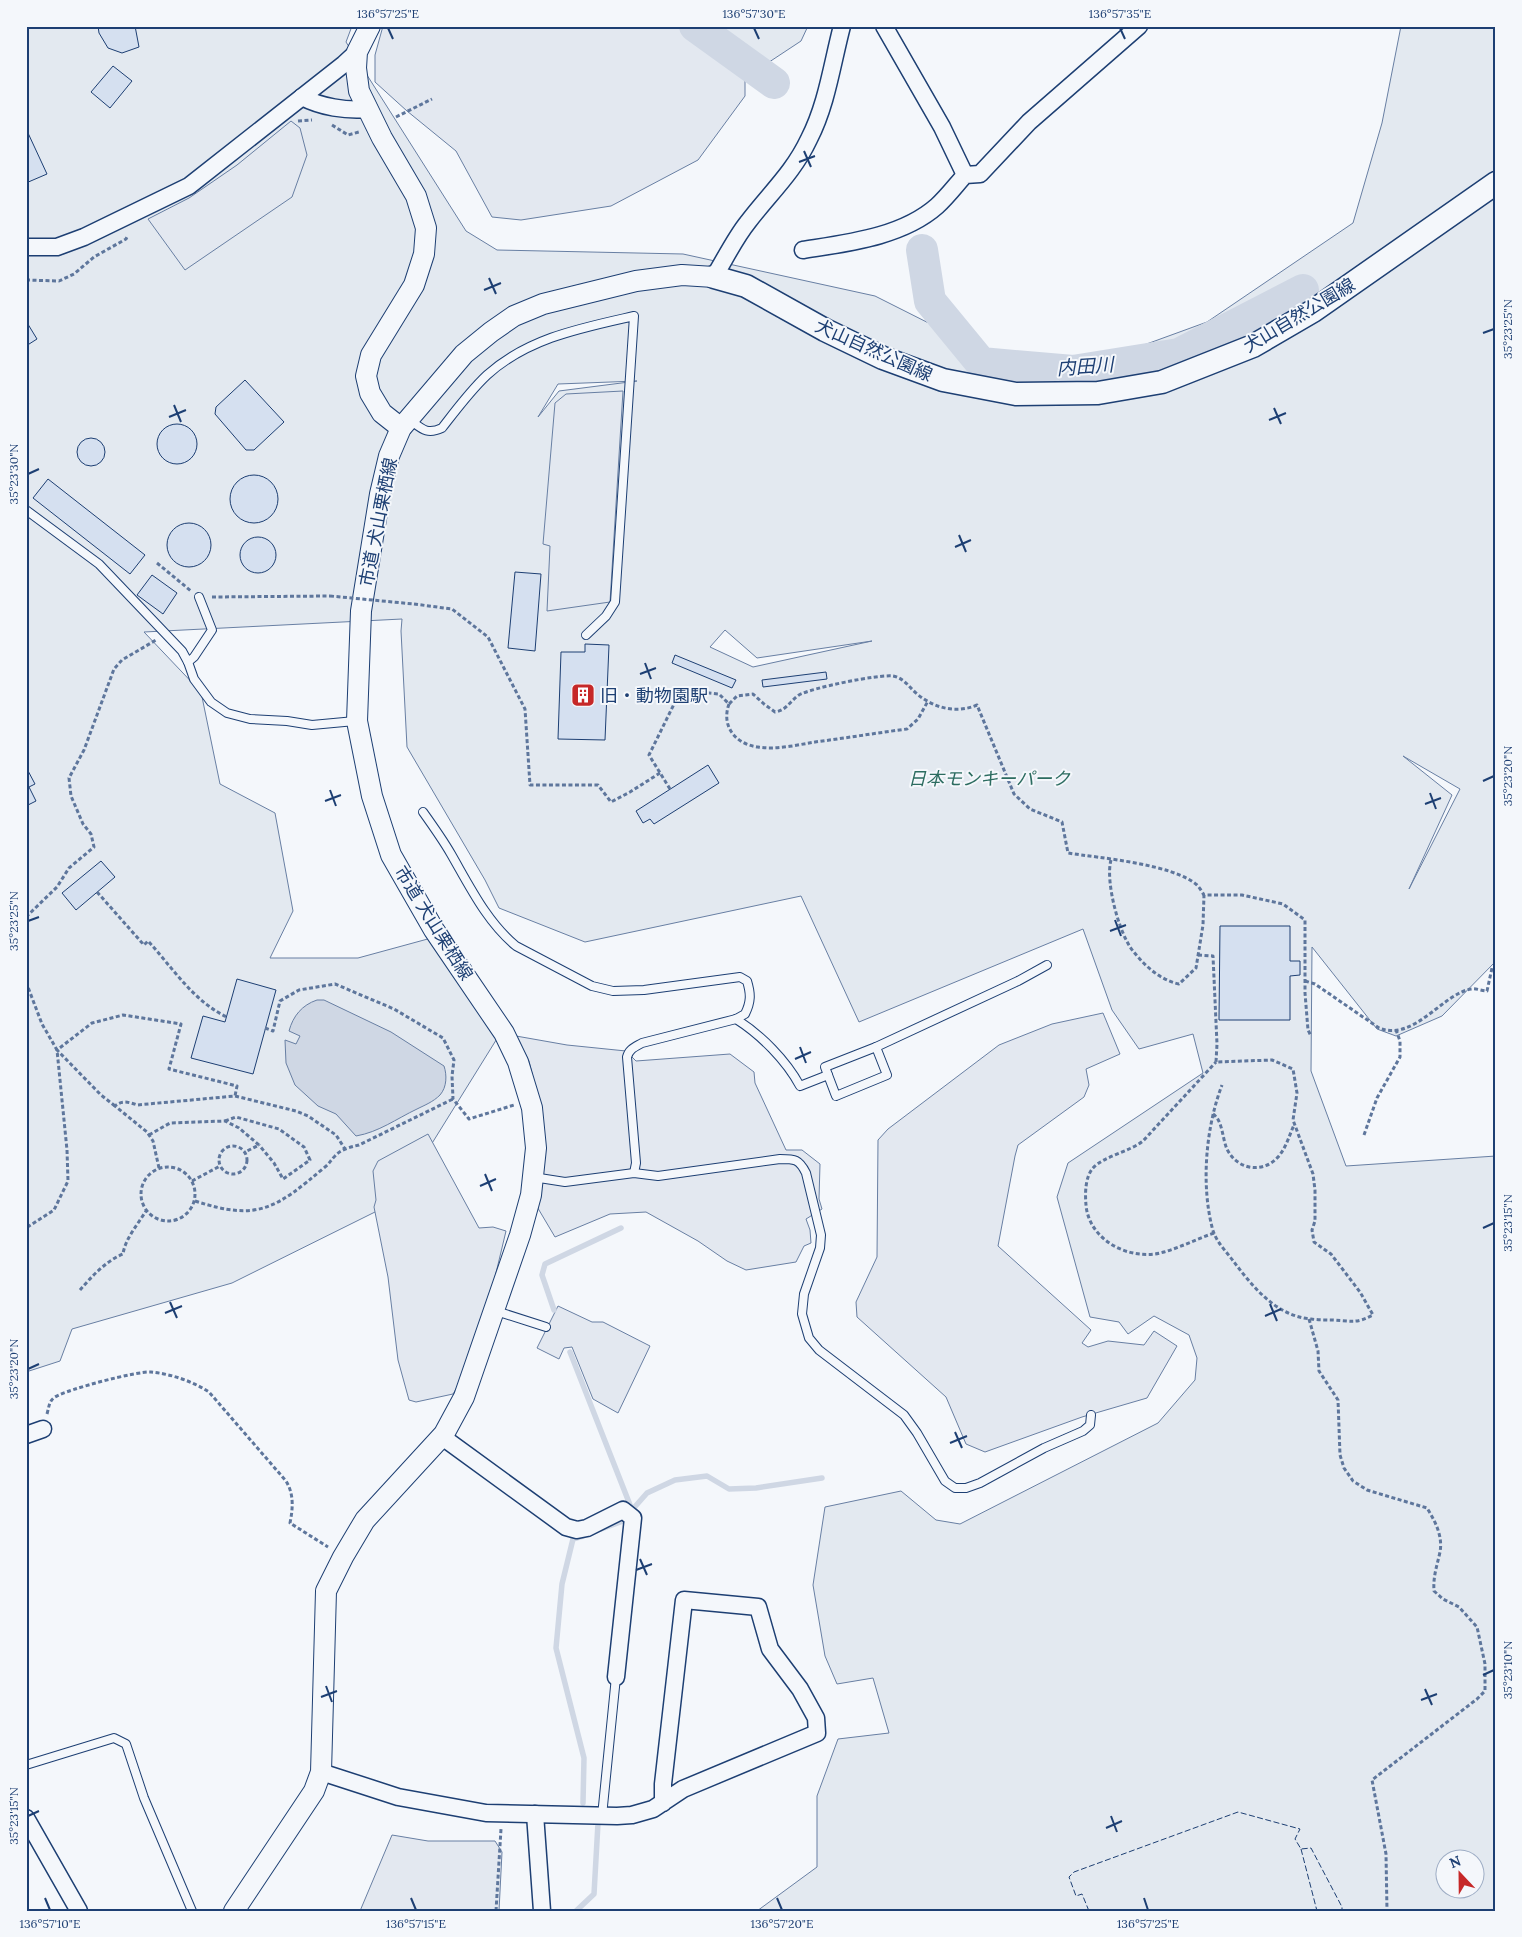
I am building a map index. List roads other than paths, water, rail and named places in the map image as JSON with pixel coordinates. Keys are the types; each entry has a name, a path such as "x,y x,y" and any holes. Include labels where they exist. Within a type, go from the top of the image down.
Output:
{"main road":[{"name":"犬山自然公園線","path":"714,277 746,286 825,330 883,358 943,380 1016,394 1098,393 1162,382 1253,346 1313,311 1496,183"}],"street":[{"path":"26,247 57,247 84,237 189,186 344,64 356,52 370,26"},
{"path":"714,277 748,222 795,165 809,139 824,105 842,26"},
{"path":"884,26 942,127 965,175"},
{"path":"803,250 880,235 913,223 936,207 965,175 980,174 1029,122 1139,26"},
{"path":"356,52 359,91 416,196 426,228 424,254 414,285 371,355 366,376 370,393 382,413 405,424"},
{"path":"302,97 310,101 351,110 368,109"},
{"name":"市道 犬山栗栖線","path":"321,1772 326,1591 365,1520 442,1436 464,1397 520,1235 532,1186 536,1148 532,1108 518,1062 504,1033 434,930 391,856 372,796 357,721 361,612 380,494 389,456 405,424 464,354 514,316 543,304 636,281 682,275 714,277"},
{"path":"26,1435 43,1429"},
{"path":"442,1436 566,1527 577,1530 588,1528 623,1510 633,1518 616,1677"},
{"path":"234,1911 314,1790 321,1772 398,1797 486,1813 632,1815 653,1809 663,1803 683,1788 817,1733 816,1718 812,1710 800,1689 770,1650 758,1607 684,1600 663,1784 663,1803"},
{"path":"535,1814 542,1911"},
{"path":"26,1818 79,1911"}],"lane":[{"path":"405,424 433,432 442,428 486,376 510,357 533,344 557,335 634,316 615,602 606,616 586,634"},
{"path":"26,510 99,564 182,651 194,679 211,702 227,713 250,719 287,721 312,725 357,721"},
{"path":"188,662 194,657 212,630 199,597"},
{"path":"424,812 440,835 470,890 497,927 516,946 592,986 613,991 644,990 740,977 747,981 751,992 750,1004 745,1014 642,1043 628,1053 636,1163 634,1173"},
{"path":"876,1047 887,1075 836,1096 825,1067 876,1047 1018,981 1047,965"},
{"path":"736,1018 754,1032 787,1066 800,1086 828,1075"},
{"path":"532,1186 634,1173 658,1176 780,1158 794,1159 802,1164 806,1172 821,1235 820,1248 803,1302 802,1314 809,1338 819,1350 904,1415 917,1433 945,1481 955,1488 966,1488 980,1483 1044,1448 1083,1431 1090,1425 1091,1414"},
{"path":"494,1310 546,1327"},
{"path":"602,1816 616,1677"},
{"path":"26,1765 114,1738 126,1744 144,1798 192,1911"}],"waterway":[{"name":"内田川","path":"695,26 774,83"},
{"name":"内田川","path":"922,250 930,301 981,363 1073,371 1179,354 1303,290"},
{"path":"554,1310 542,1275 545,1264 621,1228"},
{"path":"570,1352 632,1510 647,1493 675,1480 707,1476 729,1489 756,1488 822,1478"},
{"path":"601,1529 623,1521"},
{"path":"583,1536 573,1539 562,1584 556,1648 584,1758 583,1803"},
{"path":"576,1911 594,1894 598,1823"}],"place":[{"name":"旧・動物園駅","path":"583,695"}],"park label":[{"name":"日本モンキーパーク","path":"989,778"}]}
